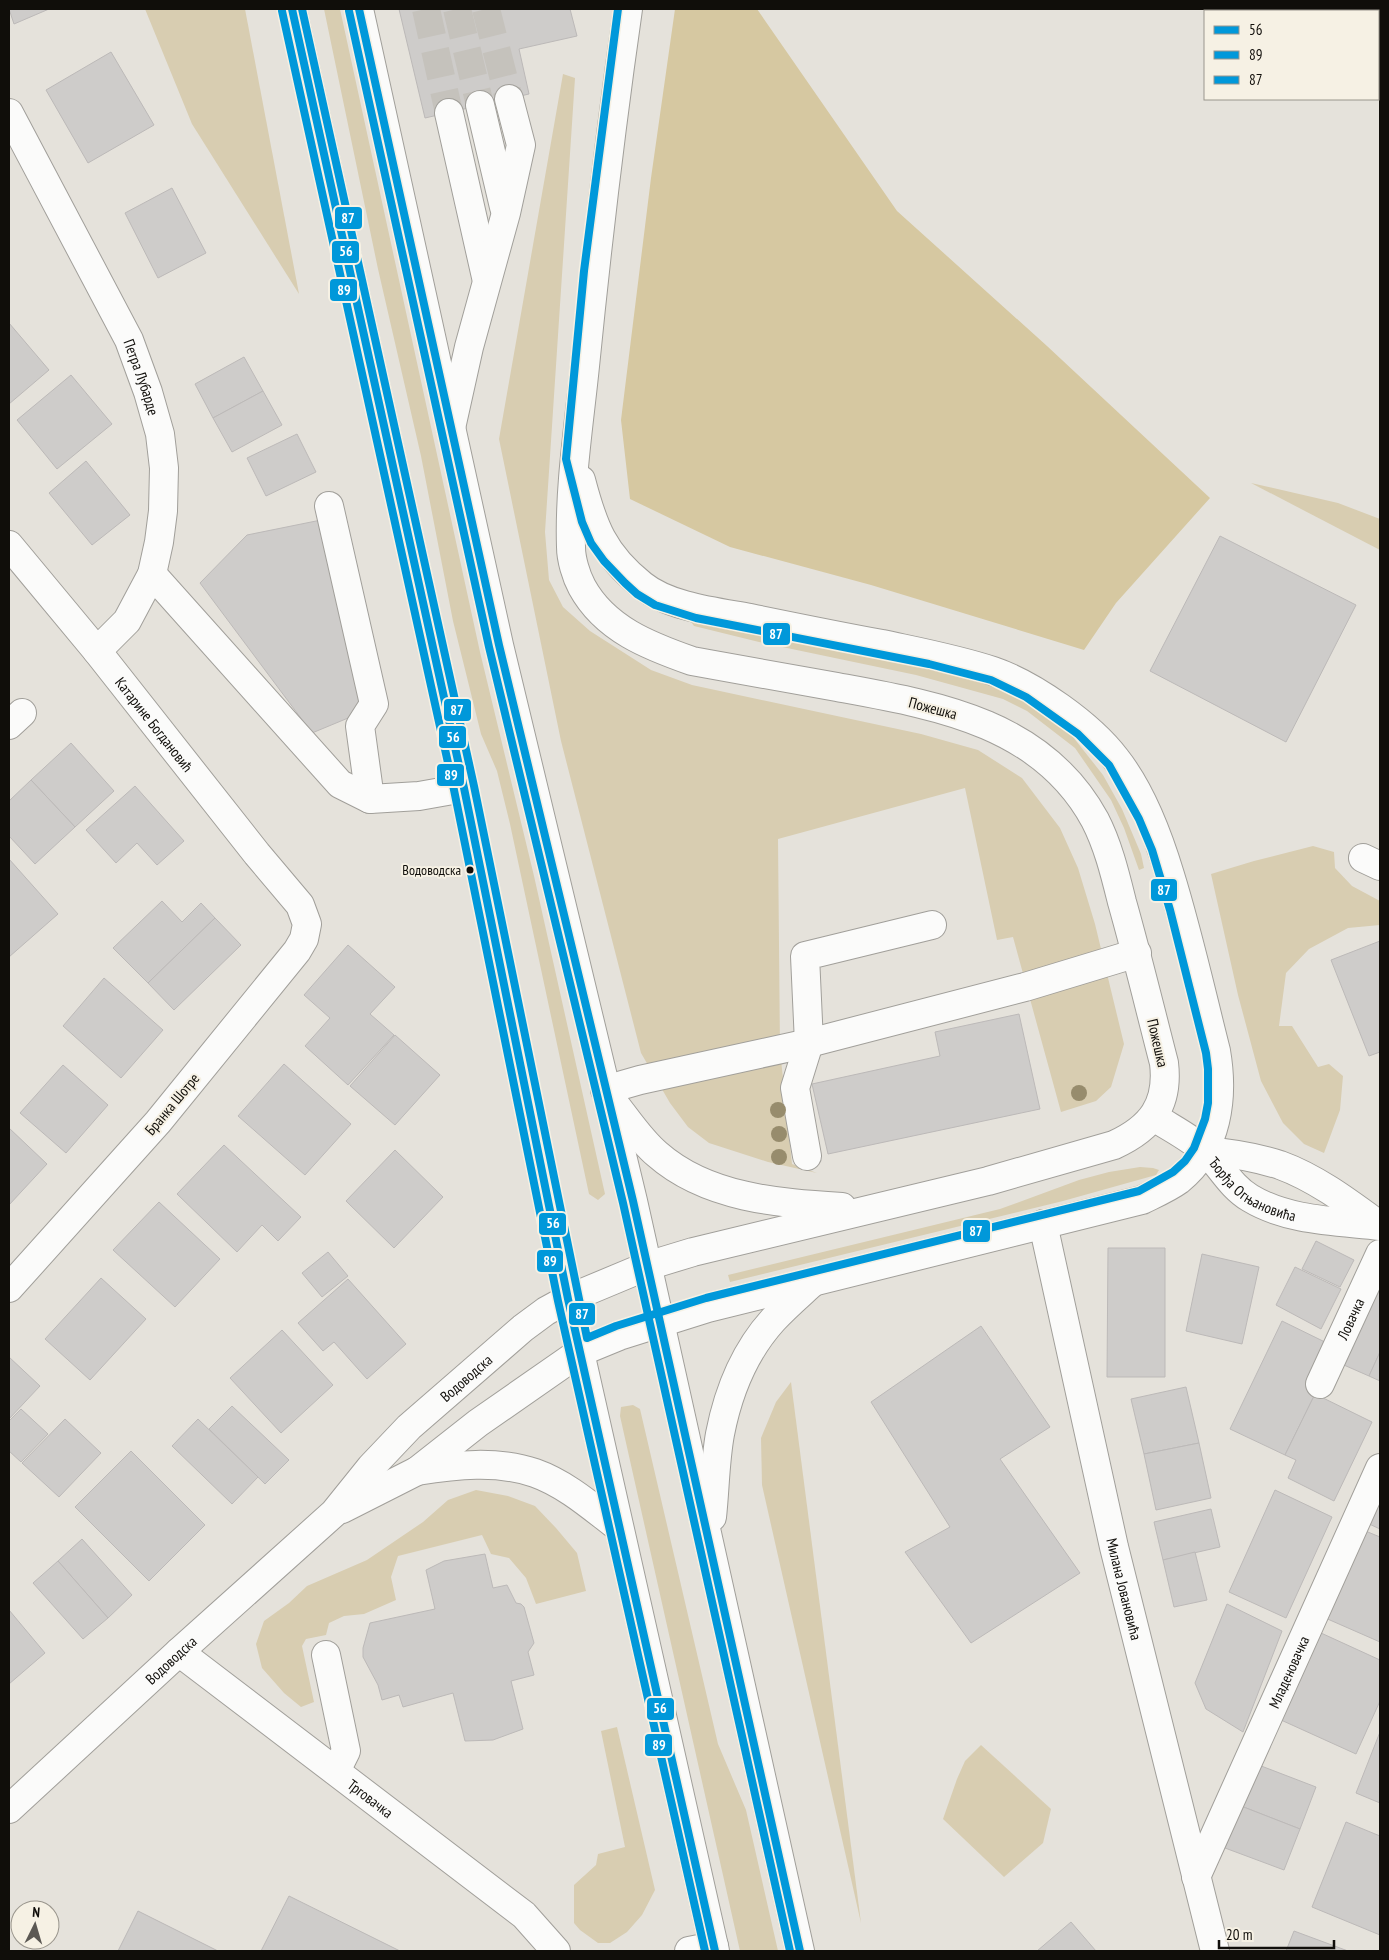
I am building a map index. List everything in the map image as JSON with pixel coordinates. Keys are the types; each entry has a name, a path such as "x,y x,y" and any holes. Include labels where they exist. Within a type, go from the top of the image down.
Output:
{"main road":[{"path":"292,9 464,788 568,1299 618,1527 706,1949"},
{"path":"358,9 514,711 647,1266 800,1951"},
{"name":"Пожешка","path":"628,9 596,262 576,459 571,549 581,586 593,604 625,633 643,643 692,661 912,701 956,713 999,730 1045,758 1079,795 1095,820 1109,856 1164,1063 1164,1092 1154,1117"},
{"path":"451,428 469,347 506,213 521,145 509,99"},
{"path":"480,105 506,213"},
{"name":"Петра Лубарде","path":"9,113 129,340 155,413 160,434 164,488 159,542 152,574 127,620 98,651"},
{"path":"449,113 486,280"},
{"name":"Пожешка","path":"576,459 592,519 600,538 611,554 632,576 659,596 698,608 931,654 994,671 1031,688 1084,726 1117,759 1132,784 1161,847 1180,907 1214,1041 1219,1070 1218,1102 1212,1133 1200,1159 1178,1180 1142,1200 815,1280"},
{"path":"329,506 374,704 360,726 370,799"},
{"name":"Катарине Богдановић","path":"9,544 98,651 257,854 300,905"},
{"path":"152,574 340,784 370,799 419,796 464,788"},
{"name":"Бранка Шотре","path":"9,1288 158,1122 297,951 304,939 307,924 300,905"},
{"path":"807,1156 794,1088 809,1043 805,956 932,925"},
{"path":"605,1090 640,1080 809,1043 1026,987 1136,953"},
{"path":"605,1090 656,1153 682,1172 724,1190 753,1198 785,1203 868,1209"},
{"path":"1154,1117 1204,1151"},
{"name":"Водоводска","path":"9,1809 179,1652 334,1513 371,1466 409,1427 523,1328 546,1312 568,1299 647,1266 718,1246 988,1181 1083,1155 1130,1138 1154,1117"},
{"name":"Ђорђа Огњановића","path":"1204,1151 1240,1154 1281,1166 1346,1201 1380,1226"},
{"name":"Ђорђа Огњановића","path":"1204,1151 1230,1182 1248,1197 1265,1206 1304,1217 1380,1226"},
{"name":"Милана Јовановића","path":"1043,1224 1114,1547 1215,1951"},
{"name":"Ловачка","path":"1320,1384 1380,1254"},
{"path":"710,1544 720,1435 727,1403 745,1362 772,1322 815,1280"},
{"name":"Водоводска","path":"334,1513 417,1471 478,1422 580,1352 619,1336 660,1323 815,1280"},
{"path":"417,1471 447,1466 477,1465 515,1468 535,1473 558,1484 618,1527"},
{"name":"Младеновачка","path":"1196,1877 1380,1468"},
{"name":"Трговачка","path":"179,1652 524,1915 556,1951"},
{"path":"326,1655 346,1751 336,1771"}],"shaded area":[{"path":"145,9 245,9 299,294 192,124"},
{"path":"324,9 340,9 480,652 534,876 605,1194 598,1200 589,1194 510,824 497,771 481,734 453,621 421,456 378,269"},
{"path":"675,9 757,9 897,211 1047,346 1210,498 1116,603 1084,650 871,585 730,547 630,499 621,420 651,178"},
{"path":"563,74 575,78 545,532 549,580 563,607 590,631 651,670 692,685 921,734 978,750 1022,778 1060,828 1078,868 1095,924 1124,1044 1111,1087 1096,1101 1061,1112 1013,937 997,940 965,788 778,839 780,1050 792,1164 817,1173 768,1162 709,1143 688,1127 670,1103 641,1053 561,741 499,439"},
{"path":"1251,483 1338,503 1380,519 1380,550"},
{"path":"689,619 924,666 980,680 1028,701 1073,737 1103,775 1122,809 1141,854 1144,868 1139,870 1124,828 1111,800 1075,748 1027,711 1003,699 916,675 759,642 694,626"},
{"path":"1313,846 1334,852 1335,868 1352,886 1380,901 1380,925 1348,928 1309,949 1286,973 1279,1026 1292,1026 1318,1067 1329,1064 1343,1076 1340,1110 1324,1153 1304,1144 1283,1123 1261,1081 1238,995 1211,874"},
{"path":"1140,1167 1159,1170 1156,1175 1063,1201 730,1282 728,1275 1000,1209 1079,1180 1109,1172"},
{"path":"791,1382 861,1923 762,1485 761,1438 776,1402"},
{"path":"633,1405 640,1409 718,1744 746,1810 778,1951 740,1951 620,1416 621,1407"},
{"path":"476,1490 508,1496 535,1506 577,1553 586,1591 536,1604 526,1578 509,1558 491,1554 482,1535 398,1556 391,1577 396,1600 364,1614 344,1616 329,1623 326,1635 306,1639 302,1646 314,1702 301,1707 284,1693 262,1668 256,1644 264,1621 289,1603 307,1586 367,1560 423,1522 448,1500"},
{"path":"617,1727 655,1890 642,1915 627,1932 610,1943 598,1943 580,1930 574,1923 574,1885 596,1865 598,1854 625,1847 601,1731"},
{"path":"981,1745 1051,1809 1043,1843 1004,1877 943,1819 965,1761"}],"building":[{"path":"9,9 49,9 14,24"},
{"path":"399,9 570,9 577,36 519,49 529,94 425,118"},
{"path":"111,52 154,125 88,163 46,90"},
{"path":"172,188 206,253 158,278 125,213"},
{"path":"9,323 49,370 9,404"},
{"path":"244,357 263,391 213,418 195,384"},
{"path":"71,375 112,424 57,469 17,420"},
{"path":"263,391 282,425 232,452 213,418"},
{"path":"297,434 316,472 266,496 247,458"},
{"path":"86,461 130,515 92,545 49,493"},
{"path":"326,519 365,711 312,733 200,583 247,535"},
{"path":"1220,536 1356,605 1286,742 1150,671"},
{"path":"71,743 114,791 75,827 31,780"},
{"path":"31,780 75,827 35,864 9,836 9,801"},
{"path":"135,786 184,841 157,865 137,843 116,863 86,830"},
{"path":"9,859 58,914 9,957"},
{"path":"162,901 182,922 201,903 215,918 148,983 113,948"},
{"path":"215,918 241,945 174,1010 148,983"},
{"path":"1380,941 1380,1052 1369,1056 1331,960"},
{"path":"348,945 395,987 370,1014 394,1035 348,1085 305,1046 330,1018 304,995"},
{"path":"104,978 163,1030 121,1078 63,1026"},
{"path":"1019,1014 1040,1109 828,1154 812,1084 940,1056 935,1032"},
{"path":"395,1035 440,1075 395,1125 350,1086"},
{"path":"284,1064 351,1124 305,1175 238,1116"},
{"path":"63,1065 108,1105 66,1153 20,1113"},
{"path":"9,1128 47,1164 9,1205"},
{"path":"224,1145 301,1217 278,1241 262,1225 237,1252 177,1194"},
{"path":"395,1150 443,1197 394,1248 346,1201"},
{"path":"159,1202 220,1259 175,1307 113,1250"},
{"path":"1316,1241 1354,1260 1340,1287 1302,1269"},
{"path":"1108,1248 1165,1248 1165,1377 1107,1377"},
{"path":"328,1252 348,1276 322,1297 302,1273"},
{"path":"1202,1254 1259,1267 1242,1344 1186,1331"},
{"path":"1295,1267 1341,1289 1321,1329 1276,1305"},
{"path":"1380,1268 1380,1352 1369,1376 1337,1362"},
{"path":"101,1278 146,1319 90,1380 45,1339"},
{"path":"348,1279 406,1344 367,1379 334,1342 323,1351 298,1323"},
{"path":"1282,1321 1331,1345 1308,1392 1315,1394 1285,1455 1230,1429"},
{"path":"981,1326 1050,1427 1000,1459 1080,1573 971,1643 905,1552 950,1527 871,1402"},
{"path":"282,1330 333,1385 281,1433 230,1378"},
{"path":"1380,1352 1380,1381 1369,1376"},
{"path":"9,1357 40,1386 9,1419"},
{"path":"1186,1387 1199,1443 1144,1454 1131,1399"},
{"path":"1315,1394 1372,1422 1334,1501 1288,1478 1296,1460 1285,1455"},
{"path":"232,1406 289,1460 265,1484 209,1429"},
{"path":"21,1409 48,1434 21,1462 9,1451 9,1421"},
{"path":"65,1419 101,1453 59,1497 22,1463"},
{"path":"198,1419 258,1477 232,1504 172,1446"},
{"path":"1199,1443 1211,1498 1156,1510 1144,1454"},
{"path":"131,1451 205,1525 149,1581 75,1507"},
{"path":"1275,1490 1332,1517 1286,1618 1229,1592"},
{"path":"1380,1495 1380,1529 1367,1523"},
{"path":"1211,1509 1220,1547 1163,1560 1154,1522"},
{"path":"1363,1530 1380,1537 1380,1642 1323,1617"},
{"path":"82,1539 132,1595 108,1618 58,1561"},
{"path":"1195,1552 1207,1600 1174,1607 1163,1560"},
{"path":"485,1554 493,1588 507,1585 516,1603 524,1607 534,1643 528,1652 534,1675 511,1681 523,1729 493,1740 465,1741 453,1693 403,1707 399,1695 382,1700 378,1685 363,1657 363,1648 370,1623 435,1609 426,1570 444,1561"},
{"path":"58,1561 108,1618 83,1639 33,1583"},
{"path":"1227,1604 1282,1631 1243,1732 1206,1709 1195,1683"},
{"path":"9,1610 45,1653 9,1684"},
{"path":"1321,1633 1380,1660 1380,1701 1356,1754 1281,1720"},
{"path":"1380,1732 1380,1803 1356,1793"},
{"path":"1256,1764 1316,1787 1300,1829 1241,1806"},
{"path":"1241,1806 1300,1829 1284,1870 1225,1848"},
{"path":"1346,1822 1380,1836 1380,1935 1312,1907"},
{"path":"289,1896 400,1951 261,1951"},
{"path":"138,1911 218,1951 118,1951"},
{"path":"1071,1922 1096,1951 1037,1951"},
{"path":"1294,1931 1348,1951 1286,1951"}],"tunnel":[{"path":"426,9 449,113"},
{"path":"457,9 480,105"},
{"path":"486,9 509,99"}],"transit line":[{"name":"56","path":"292,9 464,788 568,1299 715,1951"},
{"name":"87","path":"302,9 474,786 587,1338 616,1326 706,1298 1139,1191 1173,1172 1185,1161 1194,1148 1205,1119 1208,1103 1206,1053 1170,910 1152,850 1139,819 1109,765 1078,734 1026,697 991,680 929,664 696,618 655,605 637,594 625,583 604,561 591,543 582,522 566,459 584,271 618,9"},
{"name":"56","path":"359,9 499,645 633,1201 800,1951"},
{"name":"89","path":"282,11 454,790 558,1301 705,1951"},
{"name":"89","path":"349,11 489,647 623,1203 790,1951"}],"place":[{"name":"Водоводска","path":"470,870"}]}
